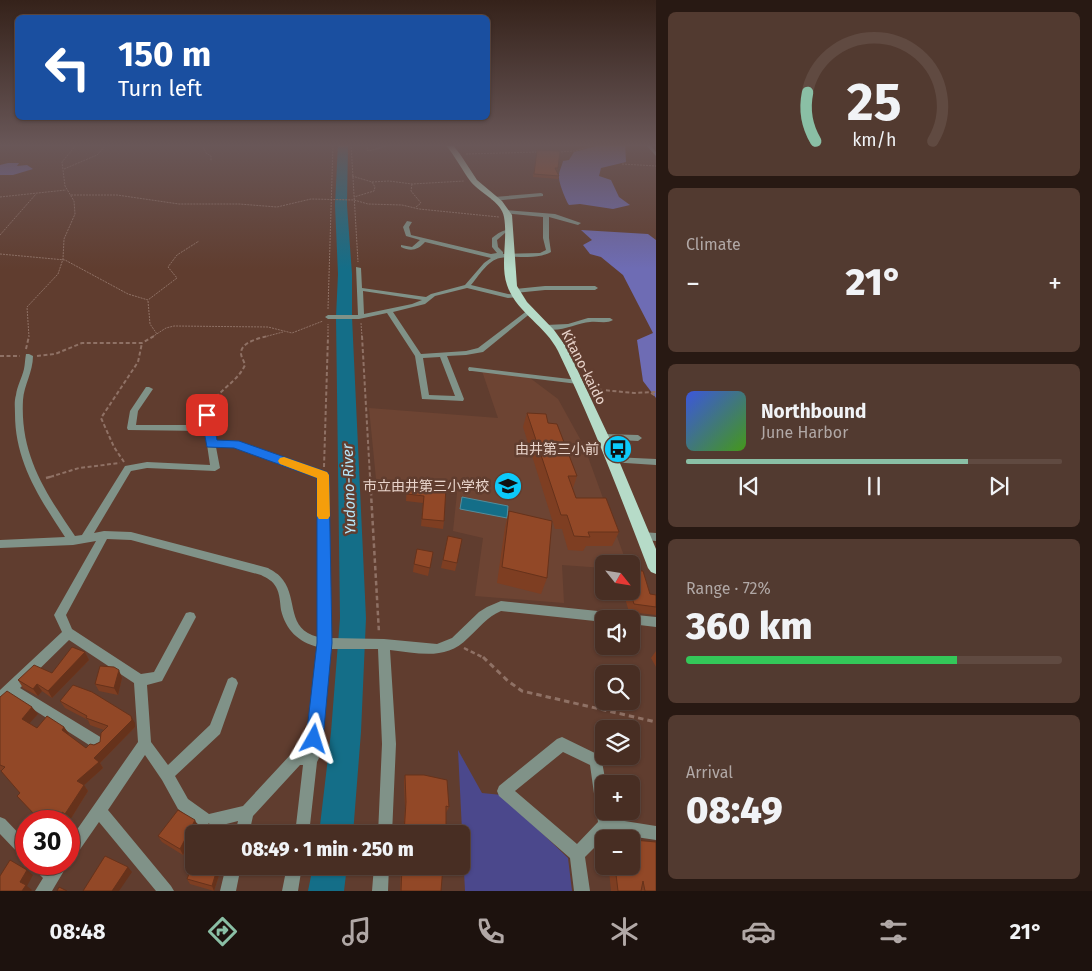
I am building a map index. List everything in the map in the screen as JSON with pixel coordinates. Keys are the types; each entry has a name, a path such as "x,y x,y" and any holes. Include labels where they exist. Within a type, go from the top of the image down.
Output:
{"main road":[{"path":"479,186 494,198 508,215"},
{"name":"Kitano-kaido","path":"508,215 510,230 504,255 516,294 560,345 613,460 656,568"}],"street":[{"path":"494,198 541,196"},
{"path":"508,215 555,216 578,223"},
{"path":"409,222 406,227 409,236 474,253 541,255 548,253 544,237 547,228 546,215"},
{"path":"504,255 495,247 494,239 503,232 510,230"},
{"path":"403,246 415,249 424,240"},
{"path":"467,286 486,264 504,255"},
{"path":"358,268 360,317"},
{"path":"329,317 360,317 413,306 423,303 444,291 467,286 516,294 544,288 596,288"},
{"path":"359,289 427,299"},
{"path":"389,311 419,356 425,397 460,399 443,355"},
{"path":"419,356 480,350 530,312"},
{"path":"546,327 568,326 588,320 610,320"},
{"path":"29,356 30,366 22,384 19,399 23,453 34,482 73,541"},
{"path":"472,369 579,385"},
{"path":"149,388 134,411 131,428 208,428"},
{"path":"85,539 126,465 216,468 207,415"},
{"path":"603,437 638,438"},
{"path":"212,444 235,444 323,475 326,643 303,825"},
{"path":"613,460 656,462"},
{"path":"104,536 60,615 68,633 140,680 158,677 190,617"},
{"path":"0,544 73,541 104,536 140,537 264,571 276,578 281,584 289,618 294,626 307,638 326,643 380,644 437,650 452,646 488,610 501,606 595,616"},
{"path":"642,536 656,537"},
{"path":"640,620 656,622"},
{"path":"0,700 68,633"},
{"path":"380,644 389,744 385,825"},
{"path":"140,680 146,744 167,775 182,804 207,822 248,812"},
{"path":"167,775 215,729 232,683"},
{"path":"11,689 97,744"},
{"path":"80,837 146,744"},
{"path":"582,891 577,854 504,791 562,744 596,760 606,825"},
{"path":"244,825 248,812 297,758 312,758"},
{"path":"99,810 166,891"},
{"path":"0,824 15,840"},
{"path":"606,825 656,833"},
{"path":"577,854 606,825"},
{"path":"228,891 232,875"},
{"path":"290,891 293,875"},
{"path":"380,891 381,875"},
{"path":"43,891 52,876"}],"path":[{"path":"29,356 26,349 30,332 27,307 58,274 63,259 64,239 75,214 71,195 66,190 66,186"},
{"path":"329,317 330,186"},
{"path":"353,186 357,257"},
{"path":"354,197 374,191 375,186"},
{"path":"412,186 411,191 421,203 415,208"},
{"path":"0,197 66,190"},
{"path":"0,235 26,208 37,193"},
{"path":"71,195 117,195 192,205 250,204 277,208 311,199 330,201 353,200 368,204 402,205 415,208 508,215"},
{"path":"148,300 177,278 168,267 170,261 187,247 199,241"},
{"path":"0,254 63,259 81,266 113,286 148,300"},
{"path":"148,300 150,324 157,334"},
{"path":"360,317 380,644"},
{"path":"0,356 55,354 82,343 142,343 166,328 180,326 268,327 292,333 328,320 323,475"},
{"path":"207,415 210,404 215,396 239,376 245,365 241,355 242,349 247,343 284,332"},
{"path":"126,465 114,448 101,418 138,362 142,343"},
{"path":"579,385 656,392"},
{"path":"651,393 656,396"},
{"path":"34,482 79,468 126,465"},
{"path":"452,646 481,655 495,665 504,676 521,690 630,718 656,722"}],"shaded area":[{"path":"561,186 614,186 619,197 630,205 613,209 580,204 569,205"},
{"path":"581,230 648,234 656,240 656,398 643,381 637,340 653,333 623,275 601,257 590,254 583,245 592,240"},
{"name":"市立由井第三小学校","path":"482,371 530,378 558,399 584,446 624,555 595,555 595,567 562,565 564,603 475,596 483,538 453,531 457,493 376,479 369,408 498,418"},
{"path":"458,750 482,793 502,795 568,858 572,891 465,891 464,875 470,875 470,825 462,825"}],"water":[{"path":"462,497 508,506 507,518 460,509"}],"building":[{"path":"527,413 546,414 548,423 557,424 577,476 568,476 576,498 606,498 619,532 588,532 590,537 574,536 567,515 561,515"},
{"path":"407,484 446,487 444,521 422,519 424,496 407,494"},
{"path":"509,511 552,521 547,578 502,567"},
{"path":"448,536 462,539 457,563 443,560"},
{"path":"417,549 433,552 430,568 414,564"},
{"path":"640,571 643,571 650,594 656,595 656,607 634,604 633,600 640,600"},
{"path":"72,647 85,652 48,691 37,684 33,689 18,680 34,665 52,673"},
{"path":"100,666 114,667 119,670 114,688 95,684"},
{"path":"73,685 92,692 131,716 132,720 94,758 99,762 77,781 84,785 68,810 30,810 17,796 20,793 1,771 5,767 0,765 0,697 7,691 32,707 22,719 37,728 47,716 64,727 62,730 86,748 90,744 94,745 100,742 101,733 108,726 86,718 87,716 60,701"},
{"path":"405,775 424,775 447,780 449,807 446,806 446,825 405,825"},
{"path":"178,810 195,820 192,825 185,825 185,839 180,849 158,836"},
{"path":"640,841 656,842 656,891 645,891 643,881 641,891 618,891 616,875 640,875"},
{"path":"105,856 128,867 112,891 83,891"},
{"path":"10,860 15,863 15,875 24,875 20,882 26,885 22,891 0,891 0,876"},
{"path":"189,875 215,875 212,886 187,879"},
{"path":"402,875 442,875 441,891 401,891"},
{"path":"59,887 67,891 57,891"}],"waterway":[{"name":"Yudono-River","path":"337,825 346,732 353,618 342,186"},
{"name":"Yudono-River","path":"326,891 329,875"}],"slow traffic":[{"path":"284,461 323,475 323,516"}],"place":[{"name":"由井第三小前","path":"618,449"},
{"name":"市立由井第三小学校","path":"508,486"}],"route":[{"path":"207,415 212,444 235,444 323,475 324,643 314,739"}]}
